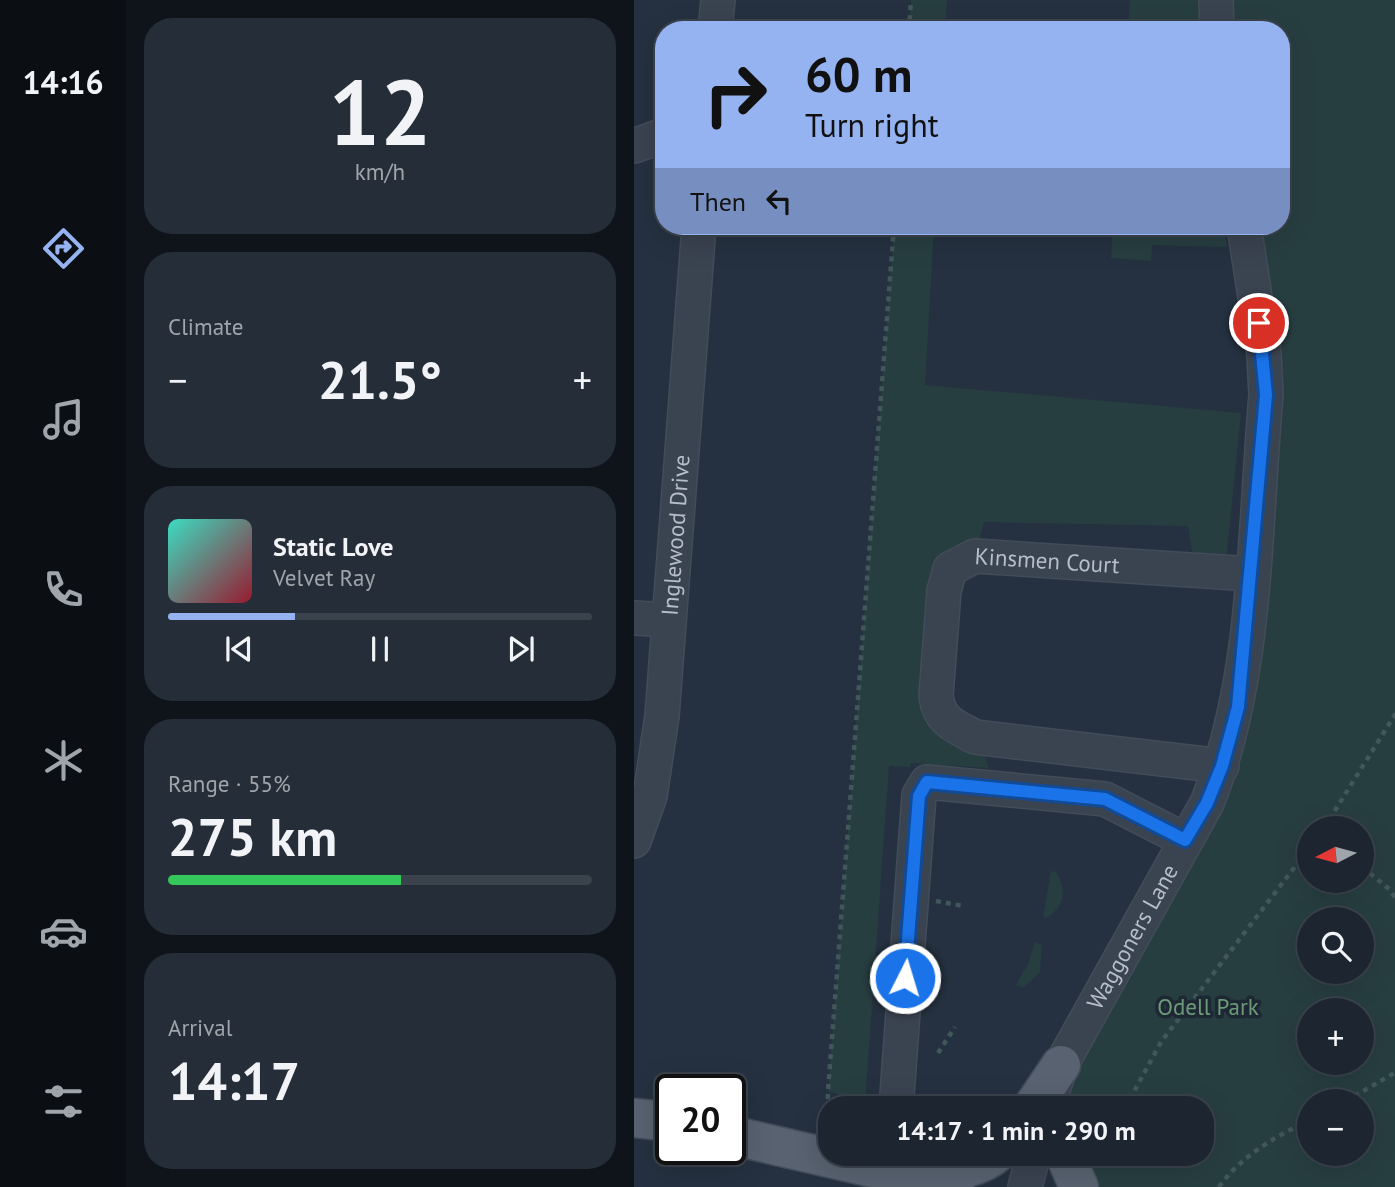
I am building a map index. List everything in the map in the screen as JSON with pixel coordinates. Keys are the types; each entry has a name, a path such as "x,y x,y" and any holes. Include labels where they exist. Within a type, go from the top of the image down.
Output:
{"main road":[{"path":"1040,1096 1061,1065"},
{"path":"1060,1096 1061,1065"},
{"path":"634,1118 655,1120"},
{"path":"746,1138 896,1167 955,1187"},
{"path":"896,1167 960,1169 971,1166"},
{"path":"1070,1166 1079,1187"}],"street":[{"path":"716,21 718,0"},
{"path":"1216,0 1217,21"},
{"path":"634,146 655,138"},
{"name":"Inglewood Drive","path":"634,841 650,796 657,757 698,235"},
{"name":"Waggoners Lane","path":"1050,1096 1061,1065 1207,803 1222,766 1238,707 1266,395 1264,355 1245,235"},
{"name":"Kinsmen Court","path":"1222,766 1194,760 975,737 949,723 938,712 936,696 944,591 950,569 975,556 1252,574"},
{"path":"634,618 669,620"},
{"path":"897,1096 919,796 927,782 1105,799 1185,840"},
{"path":"1025,1187 1031,1166"}],"path":[{"path":"910,21 911,0"},
{"path":"829,1096 893,235"},
{"path":"1332,816 1395,713"},
{"path":"1132,1096 1161,1042 1297,864"},
{"path":"1374,877 1389,889 1395,899"},
{"path":"938,901 963,906"},
{"path":"938,1053 954,1027"},
{"path":"1366,1089 1395,1072"},
{"path":"1219,1187 1230,1172 1259,1150 1297,1128"}],"green space":[{"path":"911,0 947,0 946,21 910,21"},
{"path":"1130,0 1199,0 1199,21 1129,21"},
{"name":"Odell Park","path":"1216,0 1395,0 1395,1187 1079,1187 1070,1166 1214,1166 1214,1096 1060,1096 1061,1065 1207,803 1266,395 1245,235 1290,235 1290,21 1217,21"},
{"path":"893,235 933,235 925,385 1241,413 1225,572 1195,570 1188,526 984,522 975,556 962,560 936,696 984,755 989,768 911,763 910,767 889,766 865,1096 843,1096 828,1091"},
{"path":"1112,235 1225,235 1227,247 1152,245 1151,261 1111,258"},
{"path":"1051,871 1056,872 1063,891 1061,903 1047,918 1043,917"},
{"path":"1035,942 1042,945 1040,972 1023,988 1016,985 1028,964"}],"route":[{"path":"905,978 919,796 927,782 1105,799 1185,840 1207,803 1222,766 1238,707 1266,395 1259,323"}]}
